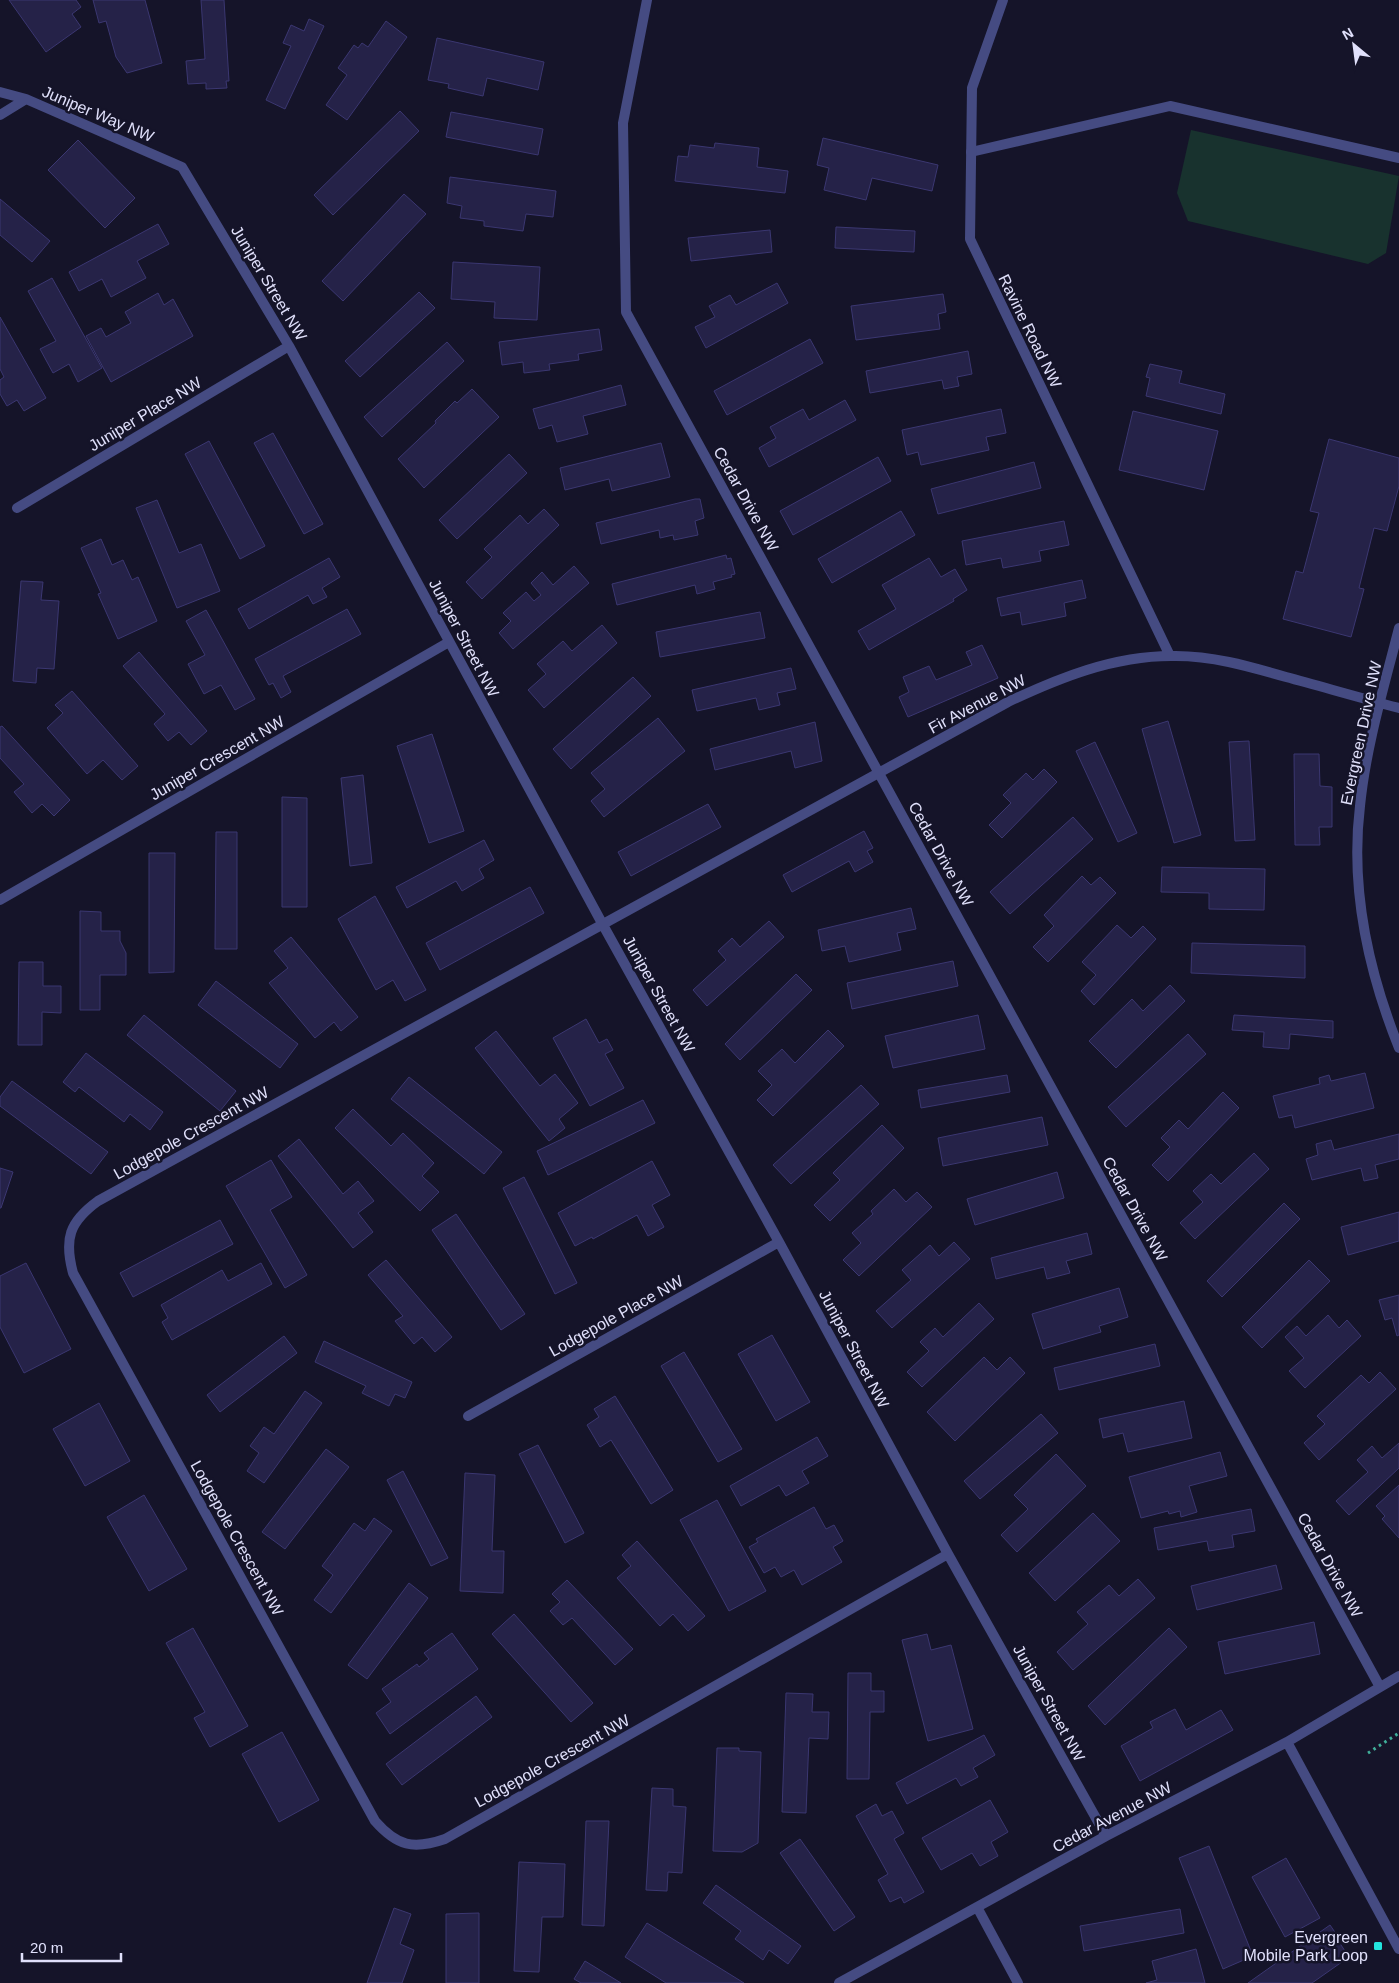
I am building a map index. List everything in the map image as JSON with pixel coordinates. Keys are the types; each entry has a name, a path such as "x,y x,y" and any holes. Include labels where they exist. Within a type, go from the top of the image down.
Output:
{"street":[{"name":"Cedar Drive NW","path":"647,0 623,123 626,312 1380,1687"},
{"name":"Ravine Road NW","path":"1002,0 972,88 970,239 1170,656"},
{"name":"Juniper Way NW","path":"0,92 26,99 182,167"},
{"path":"0,115 26,99"},
{"path":"971,152 1170,106 1399,158"},
{"name":"Juniper Street NW","path":"182,167 289,346 603,925 779,1242 948,1554 1106,1836"},
{"name":"Juniper Place NW","path":"17,508 289,346"},
{"name":"Evergreen Drive NW","path":"1399,628 1364,774 1359,808 1358,846 1362,909 1375,980 1386,1017 1399,1048"},
{"name":"Juniper Crescent NW","path":"0,900 449,642"},
{"name":"Fir Avenue NW","path":"603,925 1008,702 1082,671 1122,661 1170,656 1202,657 1258,669 1399,708"},
{"name":"Lodgepole Crescent NW","path":"603,925 98,1201 88,1208 71,1228 68,1240 69,1257 73,1273 376,1821 388,1836 399,1841 413,1844 429,1844 444,1839 948,1554"},
{"name":"Lodgepole Place NW","path":"468,1416 779,1242"},
{"name":"Cedar Avenue NW","path":"838,1983 1106,1836 1287,1742 1399,1676"},
{"path":"1287,1742 1399,1949"},
{"path":"977,1907 1018,1983"}],"path":[{"path":"1368,1753 1399,1734"}],"green space":[{"path":"1191,130 1399,176 1386,253 1368,264 1188,221 1177,193"}],"building":[{"path":"9,0 76,0 81,7 72,14 81,27 46,52"},
{"path":"93,0 145,0 162,63 127,73 116,57 106,21 99,23"},
{"path":"201,0 224,0 229,81 226,81 227,88 206,89 206,83 188,84 186,61 205,59"},
{"path":"309,19 324,26 285,109 266,100 291,46 283,43 291,25 304,31"},
{"path":"386,21 407,37 347,120 326,105 347,75 338,68 354,45 358,48 362,43 368,47"},
{"path":"437,38 544,62 538,90 487,78 483,96 448,88 449,84 428,80"},
{"path":"400,111 419,131 333,215 314,195"},
{"path":"451,112 543,129 538,155 446,137"},
{"path":"823,138 938,165 932,191 872,178 866,200 824,190 829,168 817,165"},
{"path":"78,140 135,198 105,228 48,170"},
{"path":"715,143 759,148 757,167 788,171 785,193 675,181 678,156 688,157 690,145 714,148"},
{"path":"450,177 556,191 553,217 526,214 523,231 484,226 484,221 460,218 462,206 447,203"},
{"path":"404,194 426,214 343,301 322,281"},
{"path":"0,199 50,241 32,262 0,235"},
{"path":"158,224 169,244 137,261 146,278 111,297 102,279 79,291 69,272"},
{"path":"836,227 915,231 914,252 835,248"},
{"path":"770,230 772,252 691,261 688,238"},
{"path":"453,262 540,267 537,320 494,318 495,302 451,299"},
{"path":"52,278 102,368 78,382 69,364 53,373 40,349 56,341 28,291"},
{"path":"777,283 788,303 706,348 695,327 715,317 709,306 730,295 736,305"},
{"path":"419,292 435,308 360,377 345,361"},
{"path":"158,293 164,305 173,299 193,336 111,382 86,336 101,328 106,337 131,323 125,312"},
{"path":"943,294 946,312 938,314 940,329 856,340 851,306"},
{"path":"0,317 46,398 24,411 17,400 7,406 0,394 0,380 4,377 0,369"},
{"path":"599,329 602,350 578,354 579,360 549,364 550,370 524,373 523,362 502,365 499,342"},
{"path":"810,339 823,363 727,415 714,391"},
{"path":"447,342 464,361 382,437 364,417"},
{"path":"968,351 972,374 957,377 959,386 944,389 942,380 870,393 866,371"},
{"path":"1150,364 1182,371 1179,383 1225,394 1221,414 1146,396 1150,378 1146,377"},
{"path":"621,385 626,405 583,416 588,434 557,442 552,425 539,429 533,409"},
{"path":"472,389 499,417 424,488 398,459 436,423 435,421 455,401 457,403"},
{"path":"845,400 856,420 769,467 759,448 776,438 770,427 803,409 809,420"},
{"path":"1001,409 1006,433 986,437 989,450 921,465 918,452 907,455 902,430"},
{"path":"1133,411 1218,431 1204,490 1119,470"},
{"path":"273,433 323,524 304,534 254,443"},
{"path":"1329,439 1399,458 1399,486 1387,531 1374,528 1359,588 1364,589 1351,637 1283,619 1296,571 1303,573 1319,513 1310,511"},
{"path":"209,441 265,546 240,559 185,454"},
{"path":"661,443 670,477 612,491 609,479 565,490 560,468"},
{"path":"509,454 527,473 457,539 439,520"},
{"path":"878,457 891,481 793,535 780,511"},
{"path":"1034,462 1041,488 938,514 931,489"},
{"path":"700,499 704,518 695,521 698,535 674,540 673,535 660,538 659,530 601,544 596,523"},
{"path":"157,500 179,553 201,544 220,591 177,608 136,508"},
{"path":"544,509 559,525 482,599 466,582 492,557 484,549 520,515 528,524"},
{"path":"901,511 915,535 832,583 818,559"},
{"path":"1064,521 1069,545 1039,551 1041,561 1003,568 1001,558 966,565 962,541"},
{"path":"101,539 112,565 123,560 132,580 138,577 157,621 118,639 98,594 101,593 81,548"},
{"path":"726,555 727,559 731,558 735,574 731,575 732,577 713,582 715,589 697,594 695,585 617,605 612,584"},
{"path":"329,558 340,577 322,588 327,597 313,604 308,595 249,629 238,609"},
{"path":"929,558 941,577 955,569 967,590 953,599 954,601 869,650 858,631 896,609 882,585"},
{"path":"574,566 589,583 513,649 499,633 511,621 503,613 526,592 534,601 541,595 531,583 542,572 553,585"},
{"path":"1082,580 1086,598 1064,603 1066,616 1022,625 1020,612 1001,616 997,598"},
{"path":"21,581 43,582 41,600 59,601 54,669 37,668 36,683 13,681"},
{"path":"347,609 361,634 283,676 291,692 281,698 273,683 269,685 255,659"},
{"path":"206,610 255,699 235,710 221,685 204,694 188,664 205,655 186,621"},
{"path":"760,612 765,638 660,657 656,632"},
{"path":"602,625 617,643 544,708 528,690 546,674 537,664 563,641 572,651"},
{"path":"982,645 998,678 908,717 899,697 909,692 903,677 929,666 936,680 972,665 966,652"},
{"path":"139,652 207,731 191,745 179,732 168,741 154,724 165,714 123,666"},
{"path":"791,668 796,689 777,693 780,705 759,710 756,698 697,711 692,690"},
{"path":"633,677 651,696 571,769 553,749"},
{"path":"72,691 138,766 122,780 103,760 87,774 47,728 63,713 55,705"},
{"path":"658,718 685,751 604,817 591,801 605,789 591,773"},
{"path":"1168,721 1201,835 1174,843 1142,729"},
{"path":"815,722 822,761 795,768 791,751 715,770 710,749"},
{"path":"2,726 70,800 54,816 42,804 32,813 14,792 24,784 0,758 0,727"},
{"path":"432,734 464,831 429,843 397,746"},
{"path":"1249,741 1255,840 1235,841 1229,742"},
{"path":"1095,742 1137,833 1118,842 1076,751"},
{"path":"1294,754 1319,754 1320,786 1332,787 1332,827 1319,827 1320,845 1295,845"},
{"path":"1044,769 1057,782 1002,838 989,825 1011,803 1003,795 1026,773 1033,780"},
{"path":"363,775 372,863 350,866 341,778"},
{"path":"282,797 307,798 307,907 282,907"},
{"path":"708,804 721,827 631,876 618,852"},
{"path":"1073,817 1093,839 1010,914 990,892"},
{"path":"864,831 873,848 867,851 873,862 855,872 849,861 792,892 783,875"},
{"path":"216,832 237,832 237,949 215,949"},
{"path":"484,840 494,860 479,869 484,878 462,891 456,881 407,908 396,887"},
{"path":"149,853 175,853 174,972 149,973"},
{"path":"1162,867 1265,869 1264,910 1209,909 1209,893 1161,892"},
{"path":"1082,876 1091,885 1100,877 1116,893 1048,962 1033,947 1054,926 1044,915"},
{"path":"530,887 544,913 440,970 426,943"},
{"path":"375,896 426,990 405,1001 393,980 376,990 338,919"},
{"path":"911,908 916,929 897,933 901,950 849,962 845,946 822,951 818,930"},
{"path":"80,911 101,912 101,931 120,931 120,941 126,953 126,975 100,975 100,1010 80,1010"},
{"path":"769,921 784,937 707,1006 693,990 726,960 718,951 732,938 740,947"},
{"path":"1117,925 1131,938 1143,926 1156,939 1094,1005 1081,991 1096,975 1082,962"},
{"path":"291,937 358,1017 341,1031 334,1022 315,1038 269,983 288,968 274,951"},
{"path":"1192,943 1305,946 1305,978 1191,973"},
{"path":"953,961 958,986 852,1009 847,983"},
{"path":"19,962 43,962 43,986 61,986 61,1013 42,1012 42,1045 18,1045"},
{"path":"796,974 812,990 740,1060 725,1044"},
{"path":"216,981 298,1044 280,1068 198,1005"},
{"path":"1170,985 1185,1001 1116,1068 1089,1041 1132,999 1143,1011"},
{"path":"144,1015 236,1091 220,1111 127,1035"},
{"path":"978,1015 985,1049 893,1068 885,1036"},
{"path":"1234,1015 1333,1021 1333,1038 1290,1034 1289,1049 1263,1047 1264,1032 1232,1030"},
{"path":"586,1019 599,1043 607,1039 613,1050 605,1054 624,1088 590,1106 553,1038"},
{"path":"828,1030 844,1046 773,1116 757,1100 772,1085 758,1071 782,1049 795,1063"},
{"path":"496,1031 540,1086 555,1074 578,1103 559,1119 565,1128 549,1141 475,1048"},
{"path":"1188,1034 1206,1054 1126,1127 1108,1107"},
{"path":"86,1053 163,1112 150,1130 130,1114 124,1122 79,1087 75,1092 63,1082"},
{"path":"1365,1073 1374,1108 1295,1128 1292,1115 1279,1118 1273,1096 1320,1084 1319,1078 1329,1075 1331,1081"},
{"path":"1007,1075 1010,1092 921,1108 918,1090"},
{"path":"409,1077 502,1152 484,1174 391,1099"},
{"path":"12,1081 108,1152 91,1174 0,1106 0,1097"},
{"path":"861,1085 879,1104 791,1184 773,1165"},
{"path":"1223,1092 1239,1108 1168,1181 1152,1165 1170,1147 1161,1138 1179,1120 1188,1129"},
{"path":"643,1100 655,1123 548,1175 537,1151"},
{"path":"353,1109 391,1146 403,1133 434,1163 422,1176 439,1192 420,1211 335,1128"},
{"path":"1042,1117 1048,1145 943,1166 938,1138"},
{"path":"882,1125 904,1148 830,1221 814,1205 840,1180 833,1173"},
{"path":"1399,1134 1399,1159 1375,1165 1378,1178 1364,1181 1361,1168 1312,1180 1306,1159 1318,1155 1316,1144 1331,1140 1334,1150"},
{"path":"299,1139 343,1194 358,1181 374,1201 358,1213 373,1232 353,1248 278,1156"},
{"path":"1254,1153 1269,1169 1195,1239 1180,1223 1203,1202 1193,1191 1211,1174 1221,1184"},
{"path":"271,1160 292,1197 270,1210 307,1275 285,1288 226,1186"},
{"path":"652,1161 670,1195 652,1205 664,1227 648,1236 637,1215 593,1239 592,1237 575,1246 558,1213"},
{"path":"0,1168 13,1172 1,1208 0,1208"},
{"path":"1057,1172 1064,1198 975,1225 967,1199"},
{"path":"524,1177 577,1283 555,1294 503,1188"},
{"path":"894,1189 906,1202 917,1192 932,1207 859,1276 843,1260 861,1243 852,1233 873,1214 871,1211"},
{"path":"1284,1203 1300,1219 1222,1297 1207,1281"},
{"path":"1399,1212 1399,1241 1348,1255 1341,1227"},
{"path":"456,1214 525,1314 501,1330 432,1230"},
{"path":"220,1220 233,1244 133,1297 120,1273"},
{"path":"1087,1233 1092,1254 1066,1261 1070,1273 1047,1279 1044,1267 996,1279 991,1258"},
{"path":"954,1242 970,1259 892,1328 876,1311 911,1280 902,1270 930,1245 939,1256"},
{"path":"386,1260 452,1337 435,1352 422,1337 414,1344 395,1321 403,1316 368,1275"},
{"path":"1309,1260 1330,1281 1262,1348 1242,1327"},
{"path":"26,1263 71,1349 24,1373 0,1327 0,1276"},
{"path":"261,1263 272,1284 172,1340 162,1322 168,1318 161,1305 222,1270 228,1281"},
{"path":"1119,1288 1128,1317 1099,1326 1101,1332 1043,1349 1032,1314"},
{"path":"1399,1295 1399,1335 1397,1336 1392,1318 1385,1320 1379,1300"},
{"path":"979,1303 994,1319 922,1387 907,1372 929,1351 920,1342 935,1328 943,1337"},
{"path":"1328,1315 1339,1328 1347,1320 1361,1336 1305,1388 1289,1371 1304,1358 1285,1337 1297,1326 1306,1336"},
{"path":"772,1335 810,1402 776,1421 738,1354"},
{"path":"284,1336 297,1353 220,1412 207,1395"},
{"path":"324,1341 412,1382 405,1398 395,1394 389,1406 362,1393 366,1386 315,1362"},
{"path":"1155,1344 1160,1366 1059,1390 1054,1368"},
{"path":"684,1352 742,1449 718,1462 661,1366"},
{"path":"984,1357 997,1370 1010,1357 1025,1373 955,1441 927,1412"},
{"path":"1380,1372 1396,1389 1319,1460 1304,1443 1325,1424 1317,1416 1361,1375 1369,1383"},
{"path":"305,1391 322,1403 264,1483 247,1471 259,1453 250,1446 264,1427 274,1434"},
{"path":"615,1396 673,1490 651,1504 611,1440 600,1447 587,1425 599,1417 594,1409"},
{"path":"1184,1401 1192,1438 1128,1452 1123,1433 1103,1438 1099,1419"},
{"path":"99,1403 130,1461 85,1486 53,1429"},
{"path":"1041,1414 1058,1433 980,1499 964,1481"},
{"path":"817,1437 828,1456 802,1471 809,1483 786,1496 779,1485 741,1506 730,1486"},
{"path":"1399,1443 1399,1468 1349,1515 1336,1501 1368,1472 1357,1460 1372,1446 1382,1458"},
{"path":"538,1445 584,1533 565,1543 519,1454"},
{"path":"326,1449 349,1467 285,1549 262,1532"},
{"path":"1220,1452 1227,1476 1189,1486 1197,1512 1181,1517 1180,1511 1169,1514 1168,1511 1141,1518 1129,1477"},
{"path":"1056,1454 1086,1486 1017,1552 1001,1535 1028,1509 1014,1495"},
{"path":"403,1471 448,1558 431,1566 387,1480"},
{"path":"465,1473 495,1475 492,1551 504,1551 503,1593 460,1591"},
{"path":"1399,1485 1399,1538 1382,1519 1385,1516 1376,1506"},
{"path":"144,1495 187,1569 149,1591 107,1517"},
{"path":"717,1500 766,1591 729,1611 680,1520"},
{"path":"814,1507 826,1529 834,1525 843,1541 833,1547 842,1562 802,1585 794,1570 781,1577 775,1567 764,1573 749,1547 758,1542 756,1539"},
{"path":"1251,1509 1255,1531 1232,1535 1234,1547 1209,1551 1207,1541 1158,1550 1154,1528"},
{"path":"1093,1513 1120,1541 1055,1601 1029,1573"},
{"path":"374,1518 392,1531 331,1613 314,1600 333,1575 322,1566 354,1523 365,1531"},
{"path":"637,1541 705,1616 688,1631 673,1614 660,1626 617,1578 631,1566 622,1555"},
{"path":"1276,1565 1282,1589 1197,1610 1191,1586"},
{"path":"1138,1579 1155,1598 1073,1670 1057,1652 1088,1624 1077,1612 1109,1585 1119,1596"},
{"path":"567,1580 633,1649 615,1665 572,1618 563,1625 550,1611 560,1602 552,1594"},
{"path":"409,1583 428,1598 367,1679 348,1665"},
{"path":"514,1614 593,1703 571,1722 492,1634"},
{"path":"1314,1622 1320,1654 1225,1674 1218,1642"},
{"path":"193,1628 248,1726 210,1747 194,1718 205,1712 166,1643"},
{"path":"1169,1628 1187,1647 1105,1725 1088,1706"},
{"path":"452,1633 478,1669 390,1734 376,1713 391,1702 382,1689 417,1664 419,1667 429,1659 424,1653"},
{"path":"927,1634 931,1650 951,1645 973,1729 928,1741 902,1640"},
{"path":"848,1673 871,1673 871,1691 884,1691 884,1712 870,1712 869,1779 847,1779"},
{"path":"786,1693 813,1694 812,1712 829,1712 828,1739 809,1738 806,1813 782,1812"},
{"path":"476,1696 492,1717 402,1785 386,1764"},
{"path":"1175,1709 1186,1730 1221,1710 1233,1730 1140,1781 1121,1746 1153,1728 1150,1722"},
{"path":"282,1732 319,1800 279,1822 242,1754"},
{"path":"984,1735 995,1755 973,1768 978,1777 961,1786 956,1778 907,1804 896,1783"},
{"path":"717,1748 739,1748 739,1751 761,1752 758,1843 742,1852 713,1851"},
{"path":"652,1788 673,1789 673,1806 686,1807 682,1873 668,1872 667,1891 646,1890"},
{"path":"990,1800 1008,1832 991,1842 998,1856 980,1866 972,1853 941,1870 922,1838"},
{"path":"876,1804 882,1816 892,1811 904,1833 894,1839 924,1892 904,1903 901,1897 890,1902 878,1880 888,1874 856,1816"},
{"path":"586,1821 609,1821 604,1926 582,1925"},
{"path":"800,1839 855,1917 834,1931 780,1853"},
{"path":"1209,1846 1253,1956 1223,1969 1179,1858"},
{"path":"1286,1858 1320,1918 1285,1937 1252,1877"},
{"path":"519,1862 565,1864 563,1917 542,1917 539,1972 514,1971"},
{"path":"716,1885 801,1946 788,1964 769,1950 763,1960 735,1939 741,1931 703,1903"},
{"path":"394,1908 411,1914 400,1944 414,1950 402,1983 367,1983"},
{"path":"1180,1909 1184,1933 1084,1951 1080,1926"},
{"path":"479,1913 479,1983 446,1983 446,1914"},
{"path":"647,1923 744,1983 666,1983 625,1957"},
{"path":"1330,1925 1349,1957 1312,1983 1248,1983"},
{"path":"1196,1949 1205,1983 1146,1983 1157,1980 1152,1961"},
{"path":"585,1961 621,1983 581,1983 574,1979"}],"place":[{"name":"Evergreen Mobile Park Loop","path":"1378,1946"}]}
